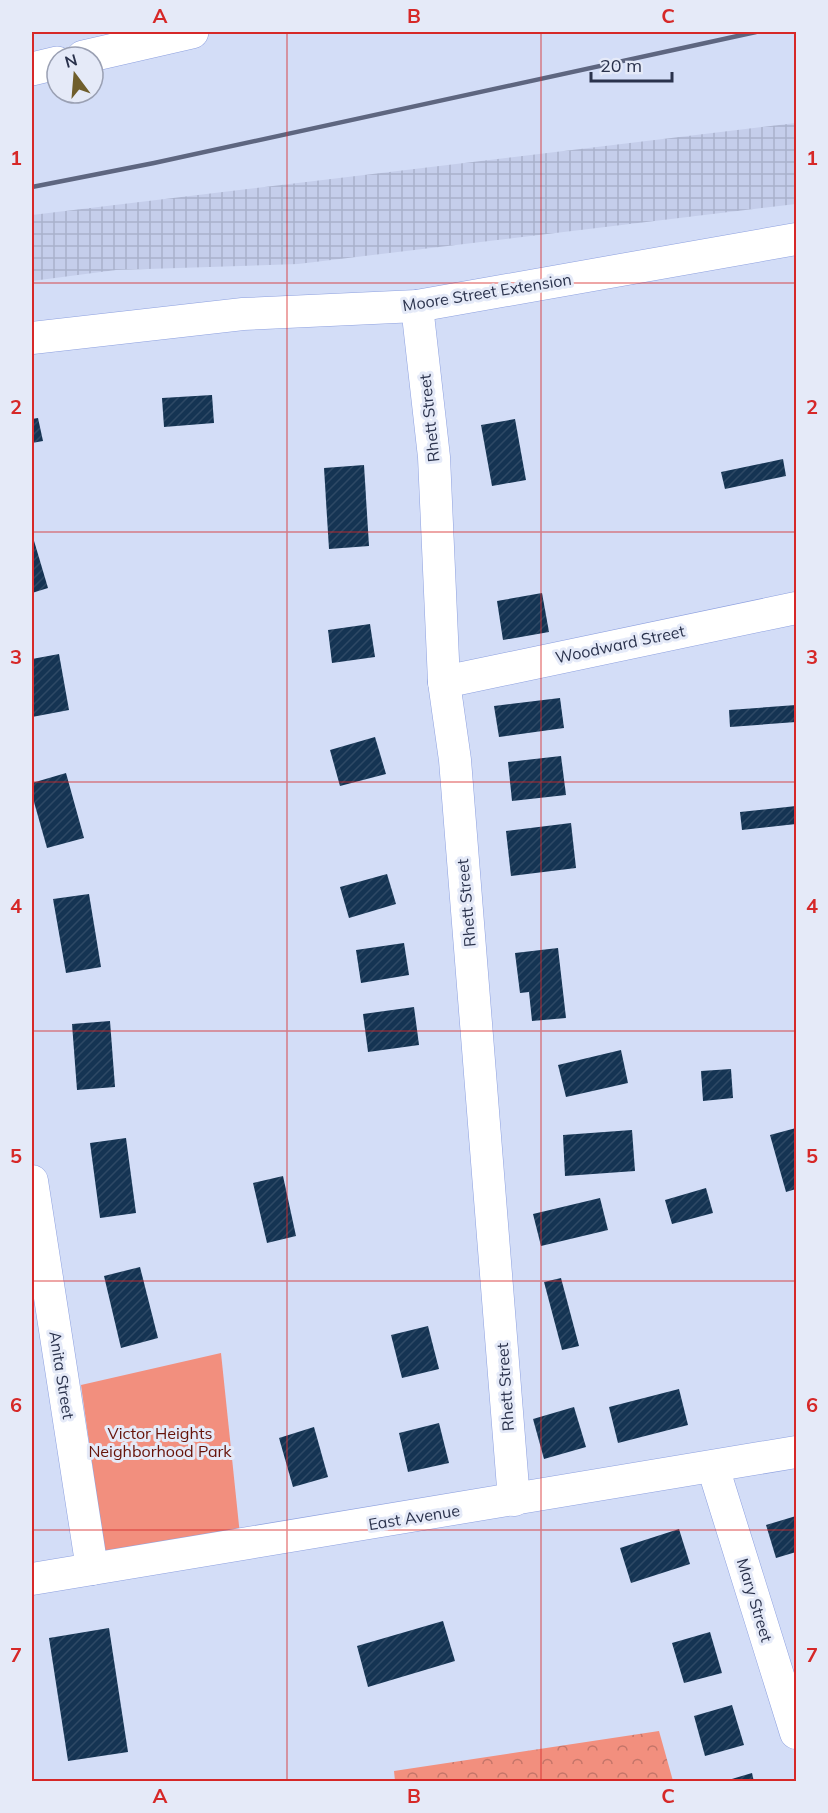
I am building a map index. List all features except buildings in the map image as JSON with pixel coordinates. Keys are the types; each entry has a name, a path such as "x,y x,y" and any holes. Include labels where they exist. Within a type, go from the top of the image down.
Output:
{"main road":[{"path":"105,52 192,32"}],"street":[{"name":"Moore Street Extension","path":"32,338 243,314 417,306 796,239"},
{"name":"Rhett Street","path":"417,306 434,457 444,682 455,760 514,1500"},
{"name":"Woodward Street","path":"444,682 796,608"},
{"name":"Anita Street","path":"32,1181 92,1569"},
{"name":"East Avenue","path":"32,1579 796,1452"},
{"name":"Mary Street","path":"712,1467 796,1733"}],"shaded area":[{"path":"796,123 796,204 298,264 116,270 32,281 32,215"}],"green space":[{"name":"Victor Heights Neighborhood Park","path":"221,1353 240,1535 105,1555 81,1385"},
{"path":"659,1731 673,1781 395,1781 394,1771"}],"railway":[{"path":"32,187 154,163 756,32"}]}
